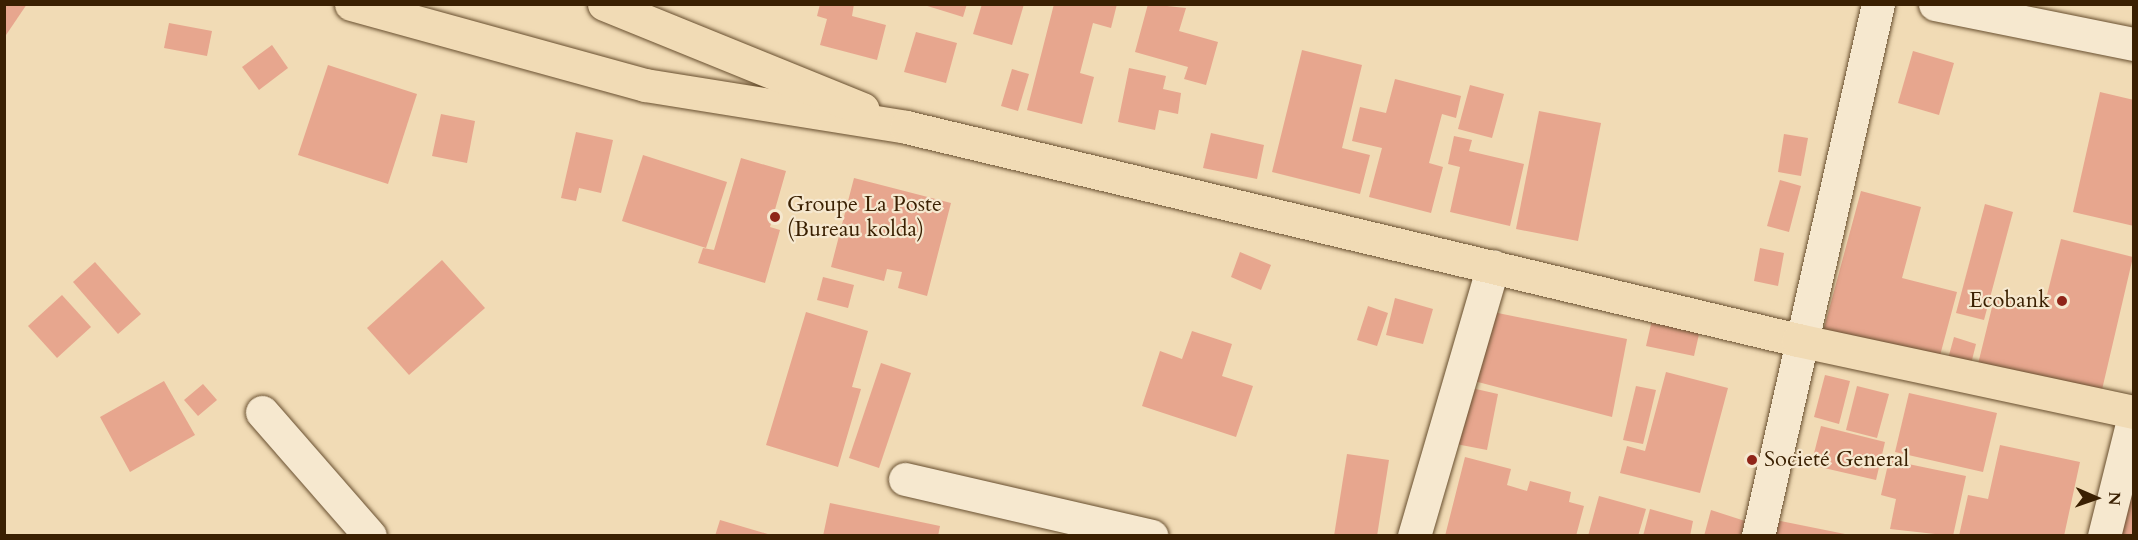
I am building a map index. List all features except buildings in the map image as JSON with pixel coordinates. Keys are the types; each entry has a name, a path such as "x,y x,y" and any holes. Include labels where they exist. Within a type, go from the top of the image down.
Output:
{"main road":[{"path":"351,4 645,85 906,127 1798,340 2133,414"},
{"path":"604,4 906,127"}],"street":[{"path":"1758,536 1798,340 1878,4"},
{"path":"1935,4 2133,44"},
{"path":"1414,536 1493,266"},
{"path":"262,412 370,536"},
{"path":"2104,536 2133,414"},
{"path":"905,478 1152,536"}],"place":[{"name":"Groupe La Poste (Bureau kolda)","path":"775,217"},
{"name":"Ecobank","path":"2062,301"},
{"name":"Societé General","path":"1752,460"}]}
